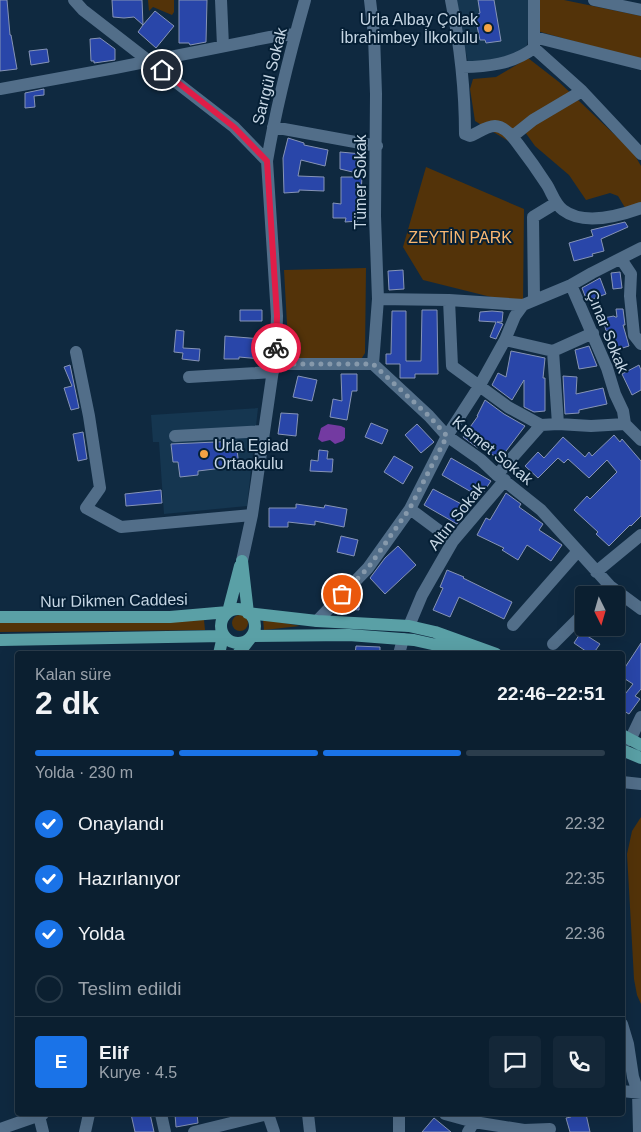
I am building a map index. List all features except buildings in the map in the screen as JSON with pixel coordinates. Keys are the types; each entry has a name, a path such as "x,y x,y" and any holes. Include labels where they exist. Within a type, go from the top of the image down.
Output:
{"main road":[{"path":"242,561 228,612 221,622 220,628 223,636 230,642 238,644 252,636 349,635 403,639 441,646 455,651"},
{"path":"240,651 252,636 255,624 248,613 242,561"},
{"path":"228,612 238,609 248,613 317,621 409,626 435,632 488,651"},
{"name":"Nur Dikmen Caddesi","path":"0,617 170,617 228,612"},
{"path":"0,640 223,636"},
{"path":"220,651 223,636"},
{"path":"629,743 641,758"}],"street":[{"path":"74,0 83,10 234,127 267,161"},
{"path":"221,0 223,46"},
{"name":"Sarıgül Sokak","path":"242,561 252,515 276,350 277,316 267,161 272,127 305,0"},
{"name":"Tümer Sokak","path":"370,0 374,35 377,146 375,216 378,299 373,364"},
{"path":"451,0 460,46 465,106 465,134 470,136 489,127 497,126 513,136 548,186 556,203 562,210 578,217 605,218 620,216 641,208"},
{"path":"462,67 491,66 525,55 534,43 534,0"},
{"path":"594,0 641,10"},
{"path":"0,89 270,37 295,34"},
{"path":"534,43 641,64"},
{"path":"534,43 582,90 641,154"},
{"path":"513,136 533,120 582,90"},
{"path":"272,127 377,146"},
{"path":"317,621 368,568 410,508 447,436 480,386 505,340 515,316 528,302 533,218 556,203"},
{"path":"378,299 528,302 571,285 641,248"},
{"path":"621,259 631,274 630,296 634,336 641,344"},
{"name":"Çınar Sokak","path":"571,285 593,333 623,411 625,424"},
{"path":"449,300 452,366 508,407 541,425 591,426 625,424 641,440"},
{"path":"505,340 554,350 593,333"},
{"path":"554,350 558,424"},
{"path":"76,352 89,416 100,488 86,508 121,527 252,515"},
{"path":"189,377 273,368 373,364"},
{"name":"Kısmet Sokak","path":"373,364 429,416 447,436 481,460 541,510 596,572 603,586"},
{"name":"Altın Sokak","path":"409,626 422,595 453,541 541,425"},
{"path":"175,436 264,431"},
{"path":"410,508 453,541"},
{"path":"596,572 641,535"},
{"path":"513,625 578,551"},
{"name":"Kısmet Sokak","path":"625,601 641,609"},
{"path":"553,644 575,622"},
{"path":"401,651 403,639"},
{"path":"629,743 641,717"},
{"path":"625,782 641,784"},
{"path":"625,1034 633,1077 639,1093 639,1132"},
{"path":"625,1091 639,1093"},
{"path":"0,1129 19,1116"},
{"path":"0,1129 38,1116"},
{"path":"41,1116 43,1132"},
{"path":"85,1132 89,1116"},
{"path":"161,1116 165,1132"},
{"path":"194,1132 260,1116"},
{"path":"269,1116 274,1132"},
{"path":"308,1116 310,1132"},
{"path":"399,1116 399,1132"},
{"path":"449,1116 471,1127 524,1130 550,1129"}],"shaded area":[{"path":"455,0 530,0 530,29 525,55 469,67"},
{"path":"258,408 247,506 164,514 159,442 153,442 151,415"},
{"path":"328,424 345,428 345,438 343,441 335,444 330,440 322,442 318,439 321,428"}],"green space":[{"path":"148,0 174,0 174,12 172,15 153,7 149,11"},
{"path":"530,0 564,0 641,16 641,60 530,29"},
{"path":"528,58 559,82 633,152 641,166 641,211 630,216 618,196 610,193 586,200 569,175 535,146 525,132 515,145 475,121 470,89 473,79 496,77"},
{"name":"ZEYTİN PARK","path":"426,167 524,209 523,305 423,280 403,247"},
{"path":"366,268 365,353 360,361 289,360 284,270"},
{"path":"240,615 248,623 240,631 232,623"},
{"path":"263,619 300,626 264,630"},
{"path":"204,620 205,630 0,632 0,622"},
{"path":"641,817 641,1004 634,979 627,854 632,831"}],"way so far":[{"path":"276,348 274,364 373,364 429,416 447,436 410,508 368,568 342,594"}],"place":[{"name":"Urla Albay Çolak İbrahimbey İlkokulu","path":"488,28"},
{"name":"Urla Egiad Ortaokulu","path":"204,454"}],"route":[{"path":"162,70 234,127 267,161 277,316 276,348"}]}
